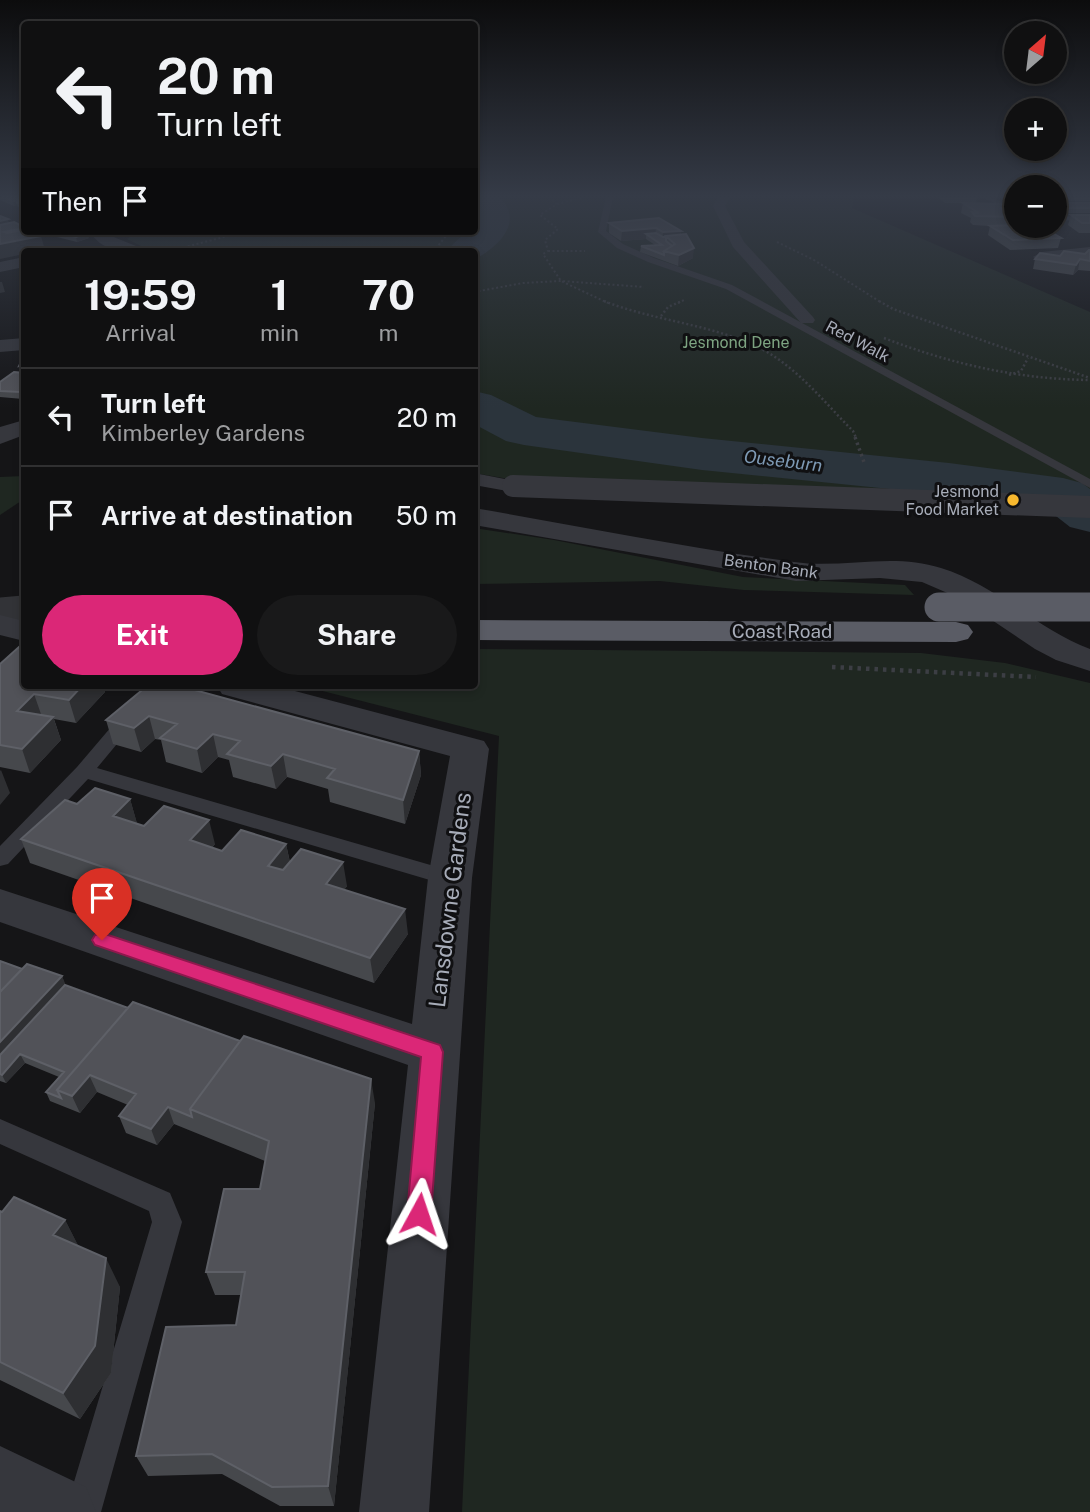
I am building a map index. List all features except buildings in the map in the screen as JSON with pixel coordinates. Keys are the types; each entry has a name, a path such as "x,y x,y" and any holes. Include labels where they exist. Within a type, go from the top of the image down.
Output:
{"highway":[{"name":"Coast Road","path":"478,604 947,619 1090,629"},
{"name":"Coast Road","path":"478,630 947,619 1090,607"}],"street":[{"path":"759,268 807,320"},
{"path":"0,346 21,344"},
{"path":"0,436 21,428"},
{"path":"0,444 21,449"},
{"path":"478,480 513,486 1090,507"},
{"name":"Benton Bank","path":"478,517 796,572 828,574 885,569 929,574 955,584 1056,649 1090,661"},
{"name":"Lansdowne Gardens","path":"246,689 470,749 450,878 432,1052 394,1512"},
{"path":"0,905 432,1052"},
{"path":"0,1480 61,1512"}],"lane":[{"name":"Red Walk","path":"676,268 703,276 745,297 1090,484"},
{"path":"807,320 816,336"},
{"path":"0,859 84,771 153,689"},
{"path":"84,771 450,878"},
{"path":"0,1130 160,1202 167,1222 83,1512"}],"path":[{"path":"552,268 561,281 624,309 661,316 735,337 767,352 785,364 853,431 862,457"},
{"path":"826,268 893,309 1090,379"},
{"path":"478,291 523,283 561,281 643,287"},
{"path":"682,293 695,296 745,297"},
{"path":"661,316 668,307 695,296"},
{"path":"898,344 929,357 1008,375 1039,380 1090,379"},
{"path":"1008,375 1021,370 1028,358"}],"green space":[{"name":"Jesmond Dene","path":"478,268 988,268 1090,312 1090,512 515,480 478,474"},
{"path":"21,476 21,501 0,515 0,477"},
{"path":"478,529 554,540 743,577 905,585 914,595 744,590 660,581 478,584"},
{"path":"478,649 921,653 1005,663 1090,683 1090,1512 462,1512 499,736 315,689 478,689"}],"waterway":[{"name":"Ouseburn","path":"478,407 524,430 702,454 949,479 1063,495 1090,515"}],"tunnel":[{"path":"0,616 21,614"}],"place":[{"name":"Jesmond Food Market","path":"1013,500"}],"route":[{"path":"102,940 432,1052 419,1214"}]}
